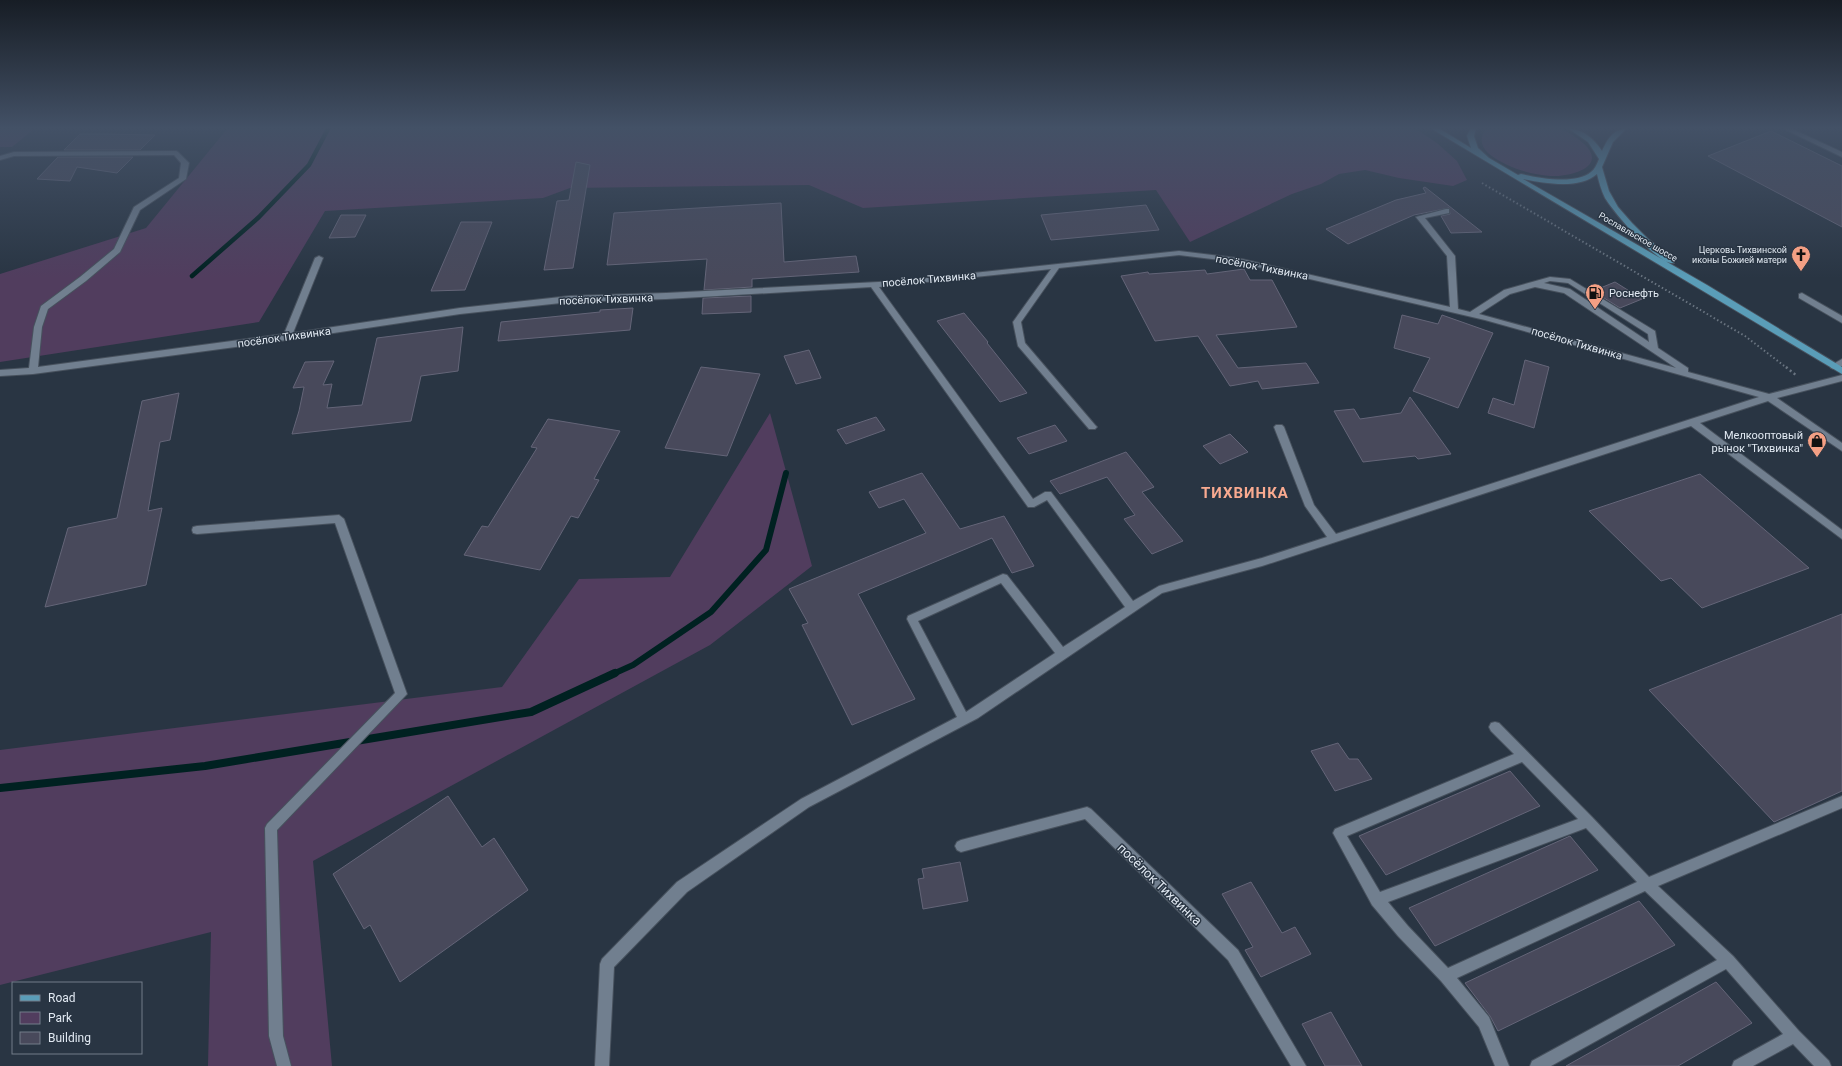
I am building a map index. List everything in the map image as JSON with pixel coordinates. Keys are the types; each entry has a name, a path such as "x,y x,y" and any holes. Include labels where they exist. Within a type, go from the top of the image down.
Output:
{"main road":[{"name":"Рославльское шоссе","path":"1518,179 1838,364 1842,371"},
{"path":"1539,179 1550,181 1582,179"},
{"name":"Рославльское шоссе","path":"1603,179 1609,198 1629,225 1650,245 1704,287"}],"street":[{"path":"32,371 38,327 44,308 83,279 117,250 137,209 182,179"},
{"path":"1446,211 1420,217 1451,256 1454,310"},
{"name":"посёлок Тихвинка","path":"0,373 32,371 287,337 460,311 570,299 666,296 873,284 1179,253 1237,260 1454,310 1769,397"},
{"path":"287,337 320,258"},
{"path":"1057,266 1016,322 1021,344 1092,427"},
{"path":"1472,315 1507,292 1550,279 1570,281 1652,333 1654,349"},
{"path":"873,284 1031,504 1048,495 1132,608"},
{"path":"1535,284 1567,291 1693,376"},
{"path":"1802,296 1842,320"},
{"path":"602,1066 607,964 682,887 805,803 964,719 1159,590 1262,562 1769,397 1842,378"},
{"path":"1769,397 1842,448"},
{"path":"1692,422 1842,535"},
{"path":"1279,427 1310,506 1334,539"},
{"path":"197,530 339,519 402,694 270,828 276,1036 284,1066"},
{"path":"964,719 912,619 1003,578 1062,654"},
{"path":"1495,727 1588,821 1647,884 1728,961 1794,1036 1824,1066"},
{"path":"1502,1066 1484,1022 1446,976 1376,900 1339,833 1524,756"},
{"path":"1446,976 1647,884 1842,802"},
{"name":"посёлок Тихвинка","path":"961,846 1087,813 1232,955 1299,1066"},
{"path":"1376,900 1588,821"},
{"path":"1537,1066 1728,961"},
{"path":"1739,1066 1794,1036"}],"path":[{"path":"1482,182 1745,336 1810,386"}],"green space":[{"path":"186,179 1330,179 1321,184 1292,194 1190,242 1156,190 863,208 809,185 570,188 543,198 325,211 259,322 0,362 0,274 146,228"},
{"path":"1404,179 1466,179 1467,180 1453,186"},
{"path":"770,413 812,566 710,645 313,861 332,1066 208,1066 211,932 0,985 0,750 502,687 579,579 670,577"}],"building":[{"path":"37,179 71,179 70,181"},
{"path":"573,179 588,179 573,268 544,270 557,201 569,200"},
{"path":"1751,179 1842,179 1842,227"},
{"path":"1425,187 1482,232 1451,233 1441,216 1450,214 1449,208 1414,215 1348,244 1326,229 1396,200 1426,193 1423,188"},
{"path":"781,203 784,262 856,256 859,272 752,279 752,287 704,290 707,259 607,265 614,213"},
{"path":"1146,205 1159,230 1051,240 1041,215"},
{"path":"341,215 366,215 355,237 329,238"},
{"path":"461,222 492,222 465,290 431,291"},
{"path":"1244,269 1250,280 1272,280 1297,327 1216,335 1238,368 1306,363 1319,383 1262,389 1258,381 1230,386 1198,336 1155,341 1121,276 1148,272 1149,274 1205,270 1207,274"},
{"path":"1615,282 1642,299 1620,308 1593,291"},
{"path":"751,296 751,312 702,314 703,298"},
{"path":"633,308 630,330 498,341 501,322 600,312 600,310"},
{"path":"964,313 1027,393 1000,402 937,321"},
{"path":"1402,315 1438,324 1442,315 1493,333 1458,408 1413,391 1430,358 1394,348"},
{"path":"463,327 458,371 421,376 411,421 292,434 304,387 293,388 305,362 334,361 323,385 332,384 327,408 362,405 377,338"},
{"path":"809,350 821,378 796,384 784,356"},
{"path":"1525,360 1549,367 1534,428 1488,413 1493,398 1514,405"},
{"path":"701,367 760,374 727,456 665,448"},
{"path":"179,393 170,440 160,442 148,511 162,508 146,585 45,607 68,528 117,518 142,401"},
{"path":"1410,397 1451,454 1418,459 1415,456 1363,462 1334,411 1354,409 1360,419 1401,413"},
{"path":"876,417 885,430 846,444 837,430"},
{"path":"548,419 620,431 594,479 599,480 578,518 571,516 540,570 464,555 482,526 488,527 537,448 531,447"},
{"path":"1055,425 1067,441 1029,454 1017,438"},
{"path":"1230,434 1248,452 1220,464 1203,446"},
{"path":"1126,452 1154,487 1142,492 1183,541 1152,554 1124,519 1135,515 1107,477 1060,494 1050,481"},
{"path":"922,473 960,529 1004,516 1034,566 1012,573 992,538 858,594 915,699 852,725 802,625 808,623 789,589 926,533 904,499 879,508 869,492"},
{"path":"1700,474 1809,568 1702,608 1671,578 1661,581 1589,511"},
{"path":"1842,614 1842,791 1774,822 1649,690"},
{"path":"1338,743 1349,759 1358,759 1372,779 1335,791 1311,751"},
{"path":"1510,771 1540,806 1386,875 1359,836"},
{"path":"448,796 482,847 494,838 528,890 400,982 370,925 364,929 333,874"},
{"path":"1570,836 1598,870 1435,946 1409,908"},
{"path":"960,862 968,901 923,909 918,879 924,878 922,869"},
{"path":"1251,882 1282,933 1295,927 1311,954 1261,977 1245,950 1253,947 1222,894"},
{"path":"1639,901 1675,945 1498,1031 1490,1016 1465,983"},
{"path":"1716,982 1752,1023 1678,1066 1566,1066"},
{"path":"1331,1012 1362,1066 1325,1066 1302,1024"}],"waterway":[{"path":"192,276 259,217 296,179"},
{"path":"613,674 633,665 711,612 766,550 786,473"},
{"path":"0,788 205,766 531,712 615,673"}],"place":[{"name":"Церковь Тихвинской иконы Божией матери","path":"1801,272"},
{"name":"Роснефть","path":"1595,310"},
{"name":"Мелкооптовый рынок \"Тихвинка\"","path":"1817,458"}],"district":[{"name":"ТИХВИНКА","path":"1245,493"}]}
